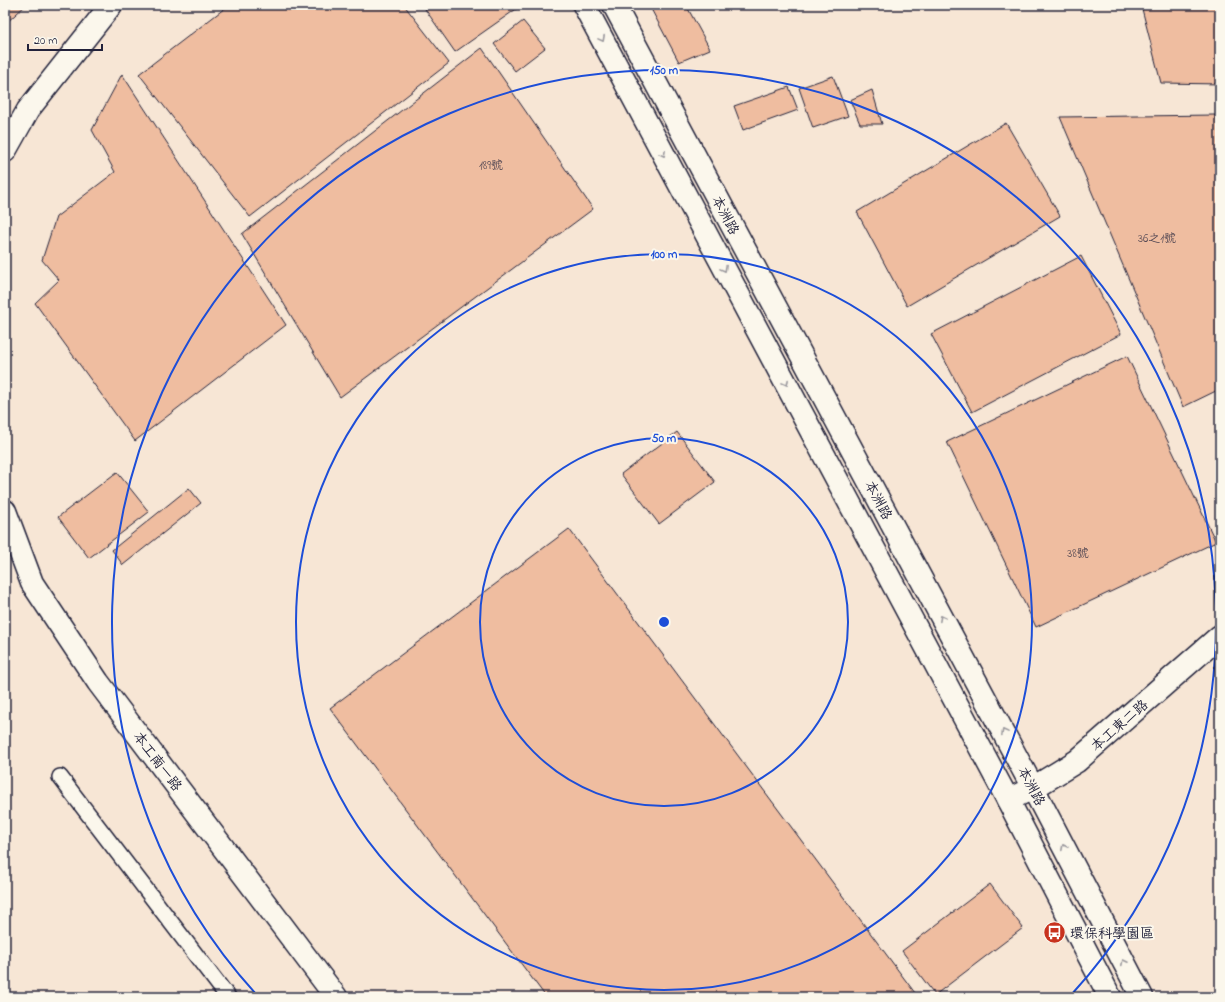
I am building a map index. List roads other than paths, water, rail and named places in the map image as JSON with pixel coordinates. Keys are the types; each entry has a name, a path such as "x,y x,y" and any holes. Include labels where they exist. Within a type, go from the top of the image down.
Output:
{"main road":[{"path":"5,151 28,110 111,5"},
{"name":"本洲路","path":"584,5 1008,800 1110,997"},
{"name":"本洲路","path":"614,5 1033,788 1142,997"},
{"name":"本工南一路","path":"5,511 32,583 98,682 336,997"},
{"name":"本工東二路","path":"1008,800 1033,788 1077,762 1220,636"}],"lane":[{"path":"60,777 228,997"}],"place":[{"name":"環保科學園區","path":"1054,933"}]}
